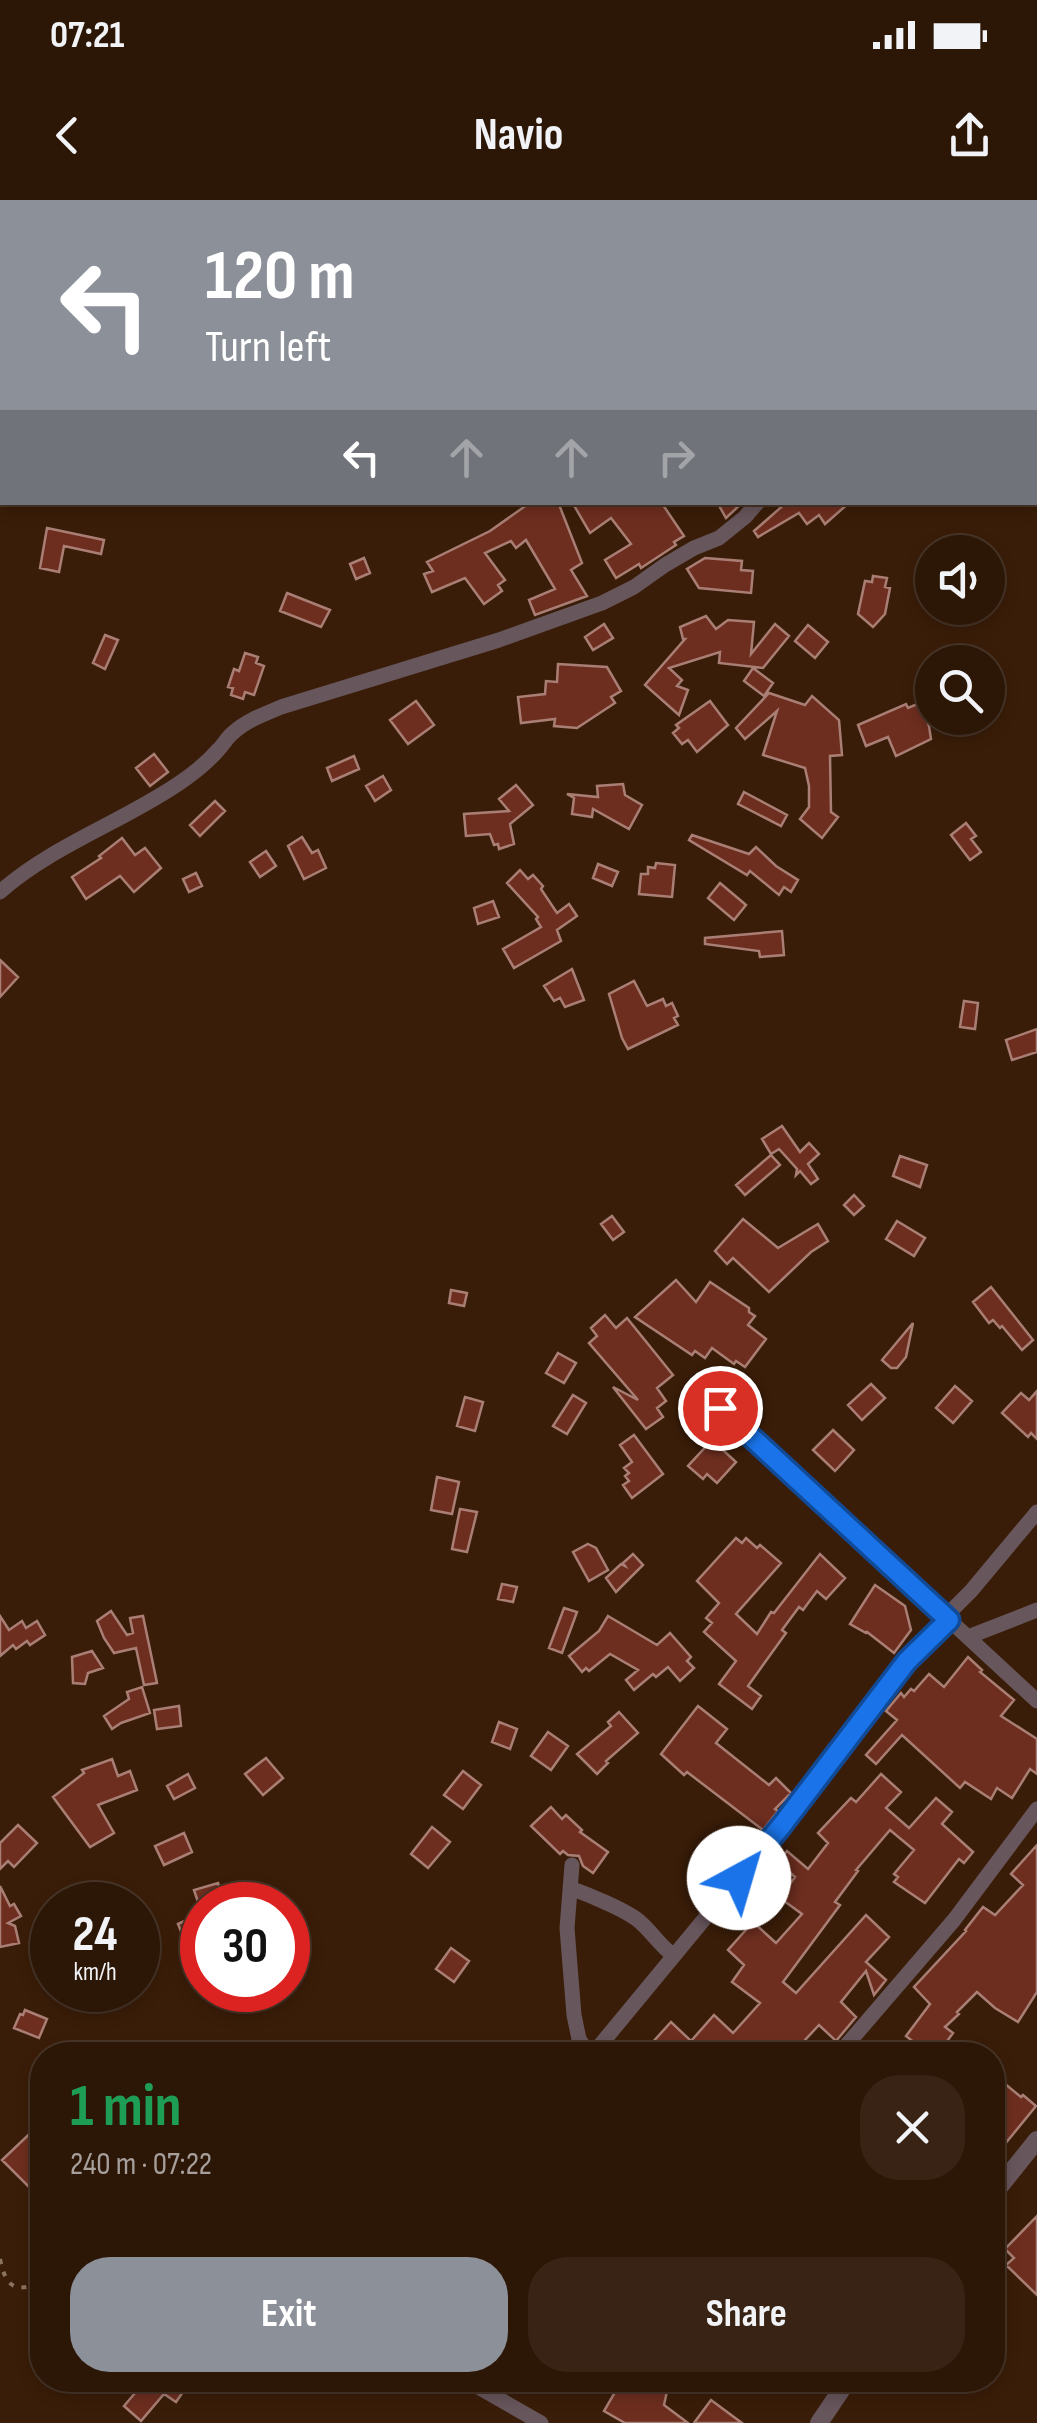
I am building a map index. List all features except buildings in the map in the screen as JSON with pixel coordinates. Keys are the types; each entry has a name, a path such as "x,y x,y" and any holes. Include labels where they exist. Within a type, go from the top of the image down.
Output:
{"street":[{"path":"1,890 52,855 179,784 202,767 233,732 252,720 282,706 499,640 602,604 694,548 719,538 756,505"},
{"path":"720,1408 1037,1701"},
{"path":"602,2042 782,1825 907,1661 1037,1512"},
{"path":"968,1637 1037,1610"},
{"path":"849,2042 954,1920 1037,1809"},
{"path":"572,1866 567,1928 574,2015 581,2042"},
{"path":"570,1888 638,1920 674,1956"},
{"path":"1005,2180 1037,2140"},
{"path":"487,2392 541,2423"},
{"path":"819,2423 840,2392"}],"path":[{"path":"0,2259 8,2283 30,2287"}],"route":[{"path":"720,1408 949,1620 907,1661 739,1878"}]}
